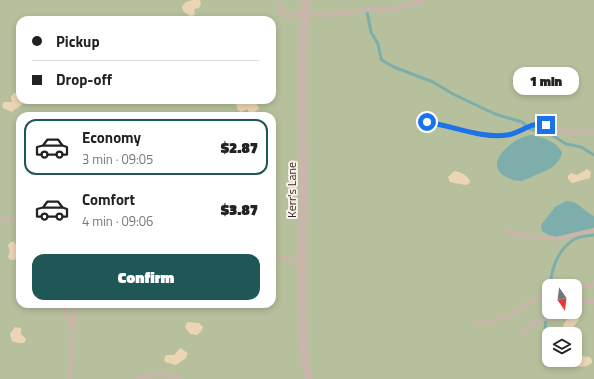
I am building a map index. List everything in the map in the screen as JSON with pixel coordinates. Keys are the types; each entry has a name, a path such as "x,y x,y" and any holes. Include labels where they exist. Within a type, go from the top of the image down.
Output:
{"street":[{"name":"Kerr's Lane","path":"306,0 301,70 304,194 301,266 304,352 309,379"}],"lane":[{"path":"279,0 279,11 282,15 331,15 366,10 395,9 424,0"},
{"path":"427,122 491,135 508,135 533,124 540,124 563,131 594,131"},
{"path":"0,219 16,222"},
{"path":"506,230 520,235 556,239 594,230"},
{"path":"276,258 298,261"},
{"path":"582,287 594,284"},
{"path":"477,324 511,315 528,301 542,297"},
{"path":"582,302 594,301"},
{"path":"66,308 66,314 73,330"},
{"path":"70,379 74,308"},
{"path":"520,334 539,320 546,319"},
{"path":"137,379 158,373 179,379"}],"green space":[{"path":"0,0 594,0 594,379 0,379"}],"sand":[{"path":"200,0 201,4 199,8 194,9 195,15 190,16 183,11 182,6 186,2"},
{"path":"14,93 16,93 16,104 22,104 12,112 3,108 2,105 4,102 12,102 11,97"},
{"path":"236,104 256,104 259,109 254,112 249,112 247,109 241,112 238,110"},
{"path":"587,169 591,172 590,178 572,183 568,179 568,176 571,173 577,175"},
{"path":"454,171 464,174 470,183 466,185 450,182 448,177"},
{"path":"11,242 14,242 16,245 15,260 11,260 8,257 10,251 8,245"},
{"path":"568,319 579,319 573,327 563,327"},
{"path":"187,322 199,323 203,327 202,330 197,335 190,334 185,327"},
{"path":"15,327 21,328 21,334 26,339 24,343 12,341 10,334"},
{"path":"180,348 188,353 186,358 176,365 165,362 164,359 166,355 174,355"},
{"path":"582,356 590,357 592,363 582,367"}],"water":[{"path":"531,135 545,139 557,146 562,153 559,161 550,169 528,179 515,181 506,177 499,171 497,165 498,158 509,145 516,140"},
{"path":"566,201 574,202 594,216 594,228 557,237 548,235 542,231 541,225 555,207"}],"waterway":[{"path":"367,12 371,32 378,44 381,59 385,62 433,82 453,94 495,114 522,122 530,129 552,135 566,144 581,147 594,155"},
{"path":"551,279 556,260 563,249 575,239 594,235"},
{"path":"545,327 546,319"}],"route":[{"path":"427,122 481,134 500,136 516,133 533,124 546,125"}]}
